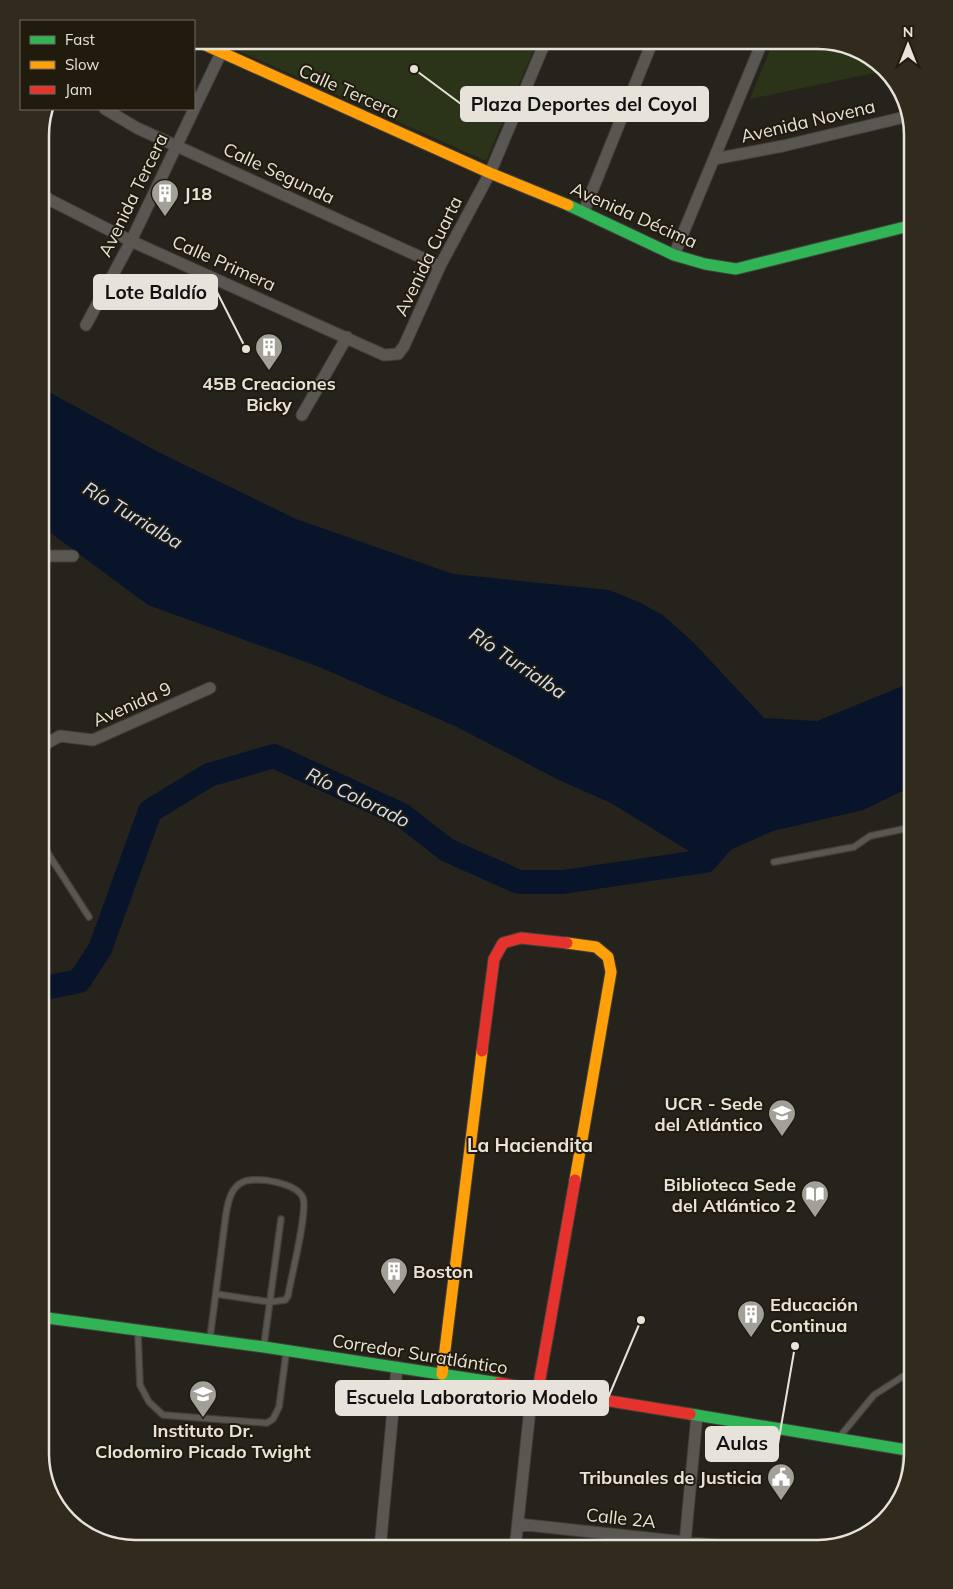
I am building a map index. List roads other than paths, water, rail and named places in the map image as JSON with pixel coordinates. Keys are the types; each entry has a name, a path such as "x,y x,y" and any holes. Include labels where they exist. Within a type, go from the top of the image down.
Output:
{"street":[{"name":"Calle Tercera","path":"213,49 490,173"},
{"name":"Avenida Cuarta","path":"398,354 404,346 440,266 490,173 542,49"},
{"path":"584,211 649,49"},
{"path":"674,255 759,49"},
{"name":"Avenida Tercera","path":"195,109 221,53"},
{"name":"Calle Segunda","path":"107,110 137,128 440,266"},
{"name":"Avenida Tercera","path":"86,325 131,241 195,110"},
{"name":"Avenida Novena","path":"714,159 783,146 903,118"},
{"name":"Avenida Décima","path":"490,173 584,211 674,255 736,270 904,227"},
{"name":"Calle Primera","path":"49,199 131,241 384,355 398,354"},
{"path":"302,415 347,337"},
{"path":"49,556 73,556"},
{"name":"Avenida 9","path":"49,742 60,736 92,740 210,688"},
{"path":"442,1374 494,959 503,943 521,938 596,947 608,957 611,972 535,1390 516,1540"},
{"name":"Corredor Suratlántico","path":"49,1318 397,1367 904,1450"},
{"path":"381,1540 397,1367"},
{"path":"685,1540 698,1415"},
{"name":"Calle 2A","path":"518,1524 659,1540"}],"lane":[{"path":"774,862 854,847 870,836 904,828"},
{"path":"49,855 89,917"},
{"path":"210,1340 227,1204 231,1194 244,1182 257,1180 288,1184 303,1198 304,1212 288,1296 285,1300 270,1302 216,1294"},
{"path":"264,1347 281,1219"},
{"path":"138,1331 140,1385 149,1402 163,1415 267,1422 273,1418 279,1406 287,1352"},
{"path":"840,1438 874,1395 904,1376"}],"water":[{"name":"Río Turrialba","path":"49,392 158,452 296,519 453,574 609,590 641,603 664,616 693,642 764,718 817,721 904,686 904,790 863,810 773,831 705,861 611,803 559,780 457,727 317,666 148,605 49,532"}],"waterway":[{"name":"Río Colorado","path":"49,987 79,981 100,949 150,811 209,775 274,756 402,815 447,850 519,882 563,882 705,861 726,837"}],"place":[{"name":"Plaza Deportes del Coyol","path":"414,69"},
{"name":"J18","path":"165,217"},
{"name":"Lote Baldío","path":"246,349"},
{"name":"45B Creaciones Bicky","path":"269,371"},
{"name":"UCR - Sede del Atlántico","path":"782,1137"},
{"name":"Biblioteca Sede del Atlántico 2","path":"815,1218"},
{"name":"Boston","path":"394,1295"},
{"name":"Escuela Laboratorio Modelo","path":"641,1320"},
{"name":"Educación Continua","path":"751,1338"},
{"name":"Aulas","path":"795,1346"},
{"name":"Instituto Dr. Clodomiro Picado Twight","path":"203,1418"},
{"name":"Tribunales de Justicia","path":"781,1501"}],"district":[{"name":"La Haciendita","path":"530,1145"}]}
